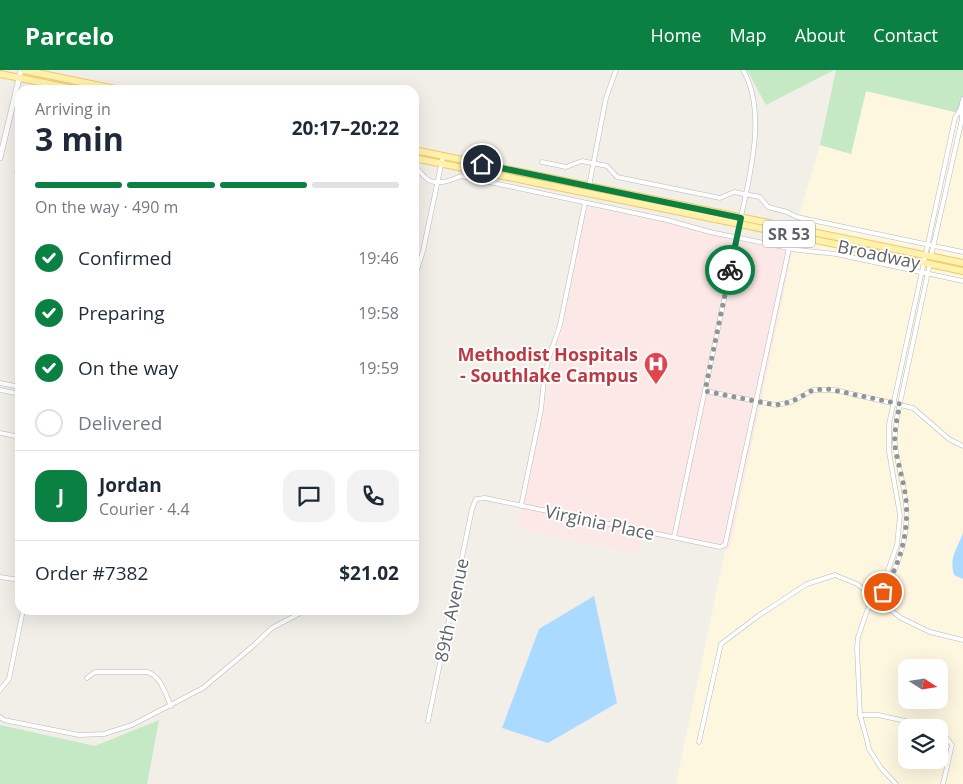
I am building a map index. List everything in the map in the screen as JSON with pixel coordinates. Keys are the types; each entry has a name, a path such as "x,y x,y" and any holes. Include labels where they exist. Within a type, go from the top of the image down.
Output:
{"main road":[{"path":"22,70 96,85"},
{"path":"0,74 54,85"},
{"name":"Broadway","path":"419,152 442,160 741,221 805,231 963,263"},
{"name":"Broadway","path":"419,158 442,160 589,186 793,235 963,271"}],"street":[{"path":"17,85 22,70"},
{"path":"589,186 606,98 616,70"},
{"path":"674,537 754,157 754,107 743,70"},
{"path":"0,158 15,95"},
{"path":"875,598 877,589 887,573 893,558 899,530 898,500 888,436 893,402 921,272 934,246 962,119 961,108 963,99"},
{"path":"896,784 881,768 870,749 860,715 858,637 867,610 875,598 883,592 894,573 904,543 906,499 895,445 896,425 928,273 926,264 928,256 927,244 955,118 961,108"},
{"path":"419,263 442,160"},
{"path":"542,162 566,167 582,161 607,166 617,177 720,198 731,193 760,197 768,207 797,217 963,252"},
{"path":"419,170 426,178 438,181 450,182 461,176 667,220 710,232 789,248 836,254 963,281"},
{"path":"521,506 541,410 546,372 560,325 585,202"},
{"path":"756,402 789,248 793,235 799,231 805,231"},
{"path":"0,383 15,386"},
{"path":"705,391 769,405 784,404 813,390 828,389 893,402 918,411 949,439 963,446"},
{"path":"0,390 15,393"},
{"name":"Virginia Place","path":"476,499 485,498 720,547 725,545 756,402"},
{"path":"0,433 15,436"},
{"name":"89th Avenue","path":"428,721 472,509 476,499"},
{"path":"699,742 721,644 807,584 835,575 857,584 901,618 930,632 963,640"},
{"path":"0,576 15,579"},
{"path":"0,690 9,679 22,615"},
{"path":"0,717 4,720 79,735 104,734 132,725 203,688 272,628 297,615"},
{"path":"87,678 95,672 152,673 157,676 171,706"},
{"path":"860,715 878,715 898,719"},
{"path":"948,740 952,745 948,762"},
{"path":"943,784 946,769"}],"shaded area":[{"path":"866,91 963,114 963,784 676,784 789,248 820,145 851,154"},
{"name":"Methodist Hospitals - Southlake Campus","path":"587,207 697,229 711,235 792,253 730,547 725,551 643,534 638,555 516,528 524,502 545,407 554,352 563,324"}],"green space":[{"path":"747,70 834,70 766,105"},
{"path":"836,70 963,70 963,114 866,91 851,154 820,145"},
{"path":"159,720 147,784 0,784 0,725 95,746"}],"water":[{"path":"963,533 963,579 954,575 952,563 954,553"},
{"path":"594,596 617,703 548,743 502,728 539,629"}],"way so far":[{"path":"730,270 705,391 776,405 791,402 813,390 828,389 900,404 895,432 895,445 906,499 906,527 904,543 894,573 883,592"}],"place":[{"name":"Methodist Hospitals - Southlake Campus","path":"656,385"}],"route":[{"path":"482,164 741,218 730,270"}]}
